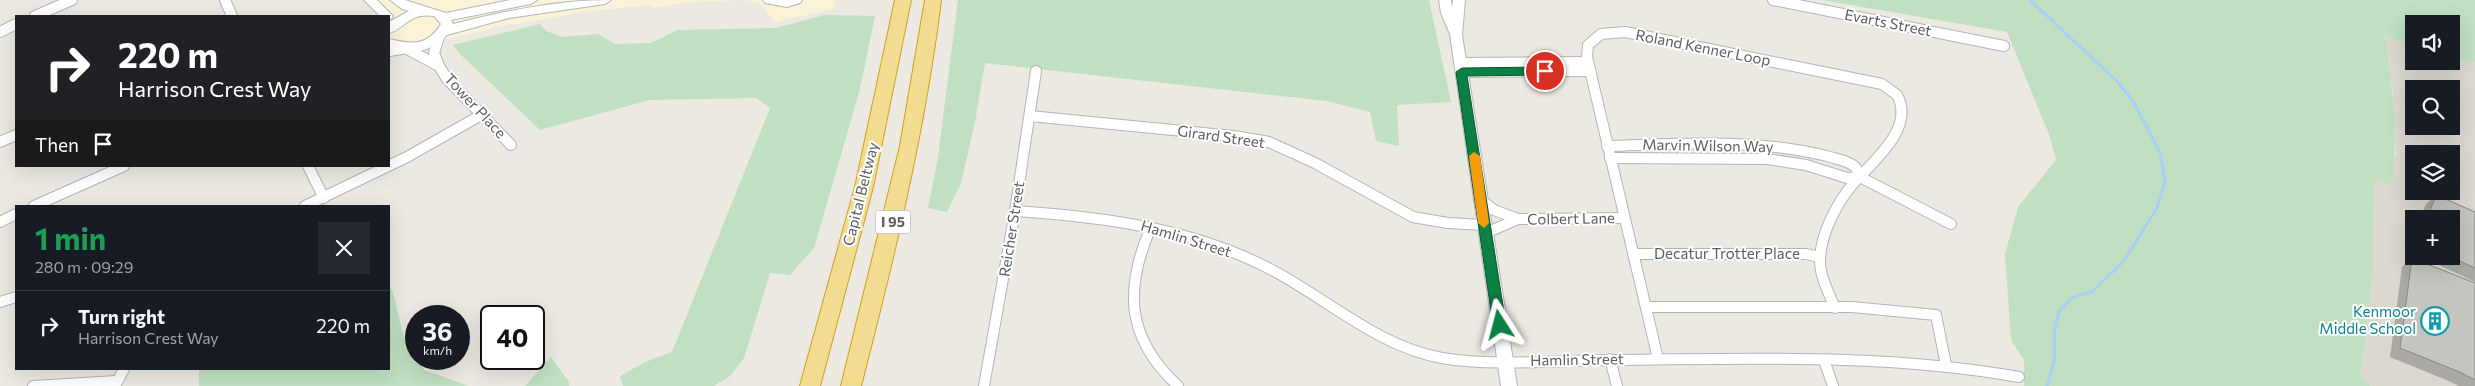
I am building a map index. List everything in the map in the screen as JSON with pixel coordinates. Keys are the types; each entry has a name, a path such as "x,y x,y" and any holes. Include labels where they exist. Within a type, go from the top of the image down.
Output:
{"highway":[{"name":"Capital Beltway","path":"810,386 864,187 903,0"},
{"name":"I 95","path":"851,386 901,186 927,56 933,0"},
{"path":"927,56 940,0"}],"street":[{"path":"37,15 72,0"},
{"path":"225,0 232,15"},
{"path":"370,0 383,15"},
{"path":"396,0 406,6 440,12 445,17 447,24 441,34"},
{"path":"445,17 531,0"},
{"path":"390,51 425,45 441,34 509,14 605,0"},
{"path":"770,0 787,3 796,0"},
{"path":"1445,0 1447,13 1456,35 1509,386"},
{"path":"1456,35 1459,0"},
{"name":"Evarts Street","path":"1773,0 2004,46"},
{"path":"390,22 411,12 425,10"},
{"path":"0,32 15,24"},
{"name":"Roland Kenner Loop","path":"1658,359 1589,67 1588,45 1600,34 1622,32 1882,84 1893,89 1900,99 1901,110 1896,135 1848,189 1830,220 1820,257 1820,265 1836,308"},
{"name":"Tower Place","path":"441,34 434,54 447,79 511,145"},
{"path":"390,43 405,49"},
{"name":"Tower Place","path":"405,49 439,66"},
{"path":"1461,67 1589,67"},
{"name":"Reicher Street","path":"984,386 1015,211 1036,71"},
{"path":"390,166 483,114"},
{"name":"Girard Street","path":"1030,116 1234,136 1269,142 1315,163 1413,217 1485,229"},
{"path":"0,142 15,135"},
{"name":"Marvin Wilson Way","path":"1607,146 1757,144 1786,147 1810,151 1842,161 1854,166 1860,177"},
{"name":"Marvin Wilson Way","path":"1610,158 1767,159 1806,165 1847,178 1860,177 1951,224"},
{"path":"36,205 122,167"},
{"path":"308,167 324,198"},
{"path":"307,205 388,167"},
{"name":"Colbert Lane","path":"1480,199 1494,210 1518,219"},
{"name":"Hamlin Street","path":"1015,211 1095,218 1151,227 1212,244 1246,258 1412,350 1447,360 1824,360 1946,365 2019,377"},
{"path":"0,222 15,214"},
{"name":"Colbert Lane","path":"1485,229 1518,219 1624,218"},
{"path":"1151,227 1134,277 1132,296 1134,315 1145,348 1163,372 1178,386"},
{"name":"Decatur Trotter Place","path":"1633,254 1806,254 1820,257"},
{"path":"0,302 15,298"},
{"path":"1646,307 1836,308 1936,315 1946,365"},
{"path":"1610,359 1617,386"},
{"path":"1824,360 1833,386"},
{"path":"33,386 116,384 123,370"}],"shaded area":[{"path":"365,0 741,0 692,2 654,8 650,5 582,12 517,24 513,23 456,37 390,50 390,15 380,15"},
{"path":"745,0 835,0 834,9 775,22 759,3"},
{"path":"2385,36 2405,42 2405,70 2460,70 2460,59 2475,63 2475,386 2371,386 2361,376 2373,273 2374,180 2396,155 2393,93"}],"green space":[{"path":"958,0 1429,0 1451,102 1397,105 1399,146 1376,141 1370,112 1327,101 985,63 975,122 961,183 947,212 928,208 938,157"},
{"path":"1822,0 2475,0 2475,63 2460,59 2460,15 2405,15 2405,42 2385,36 2394,110 2395,147 2391,184 2374,180 2373,273 2361,376 2371,386 2024,386 2024,360 2011,340 2005,254 2018,207 2056,160 2050,137 2007,32"},
{"path":"824,15 875,16 860,89 814,248 790,275 770,273 744,358 730,376 714,386 623,386 620,376 645,362 672,352 770,108 756,98 650,100 540,130 460,54 453,45 540,24 546,31 563,37 598,34 615,44 651,43 677,30 776,28"},
{"path":"390,288 393,292 405,340 405,370 424,370 469,386 199,386 199,370 390,370"},
{"path":"551,357 569,382 569,386 525,386 539,370 545,370 545,364"}],"building":[{"path":"2434,200 2447,200 2475,212 2475,268 2460,261 2460,210 2430,210"},
{"name":"Kenmoor Middle School","path":"2411,265 2430,265 2475,283 2475,380 2400,348"}],"waterway":[{"path":"2030,0 2116,80 2133,101 2160,152 2165,181 2157,208 2123,262 2092,292 2072,298 2059,311 2054,334 2055,357 2047,386"}],"slow traffic":[{"path":"1474,156 1484,223"}],"place":[{"name":"Kenmoor Middle School","path":"2435,321"}],"route":[{"path":"1500,325 1462,72 1545,71"}]}
